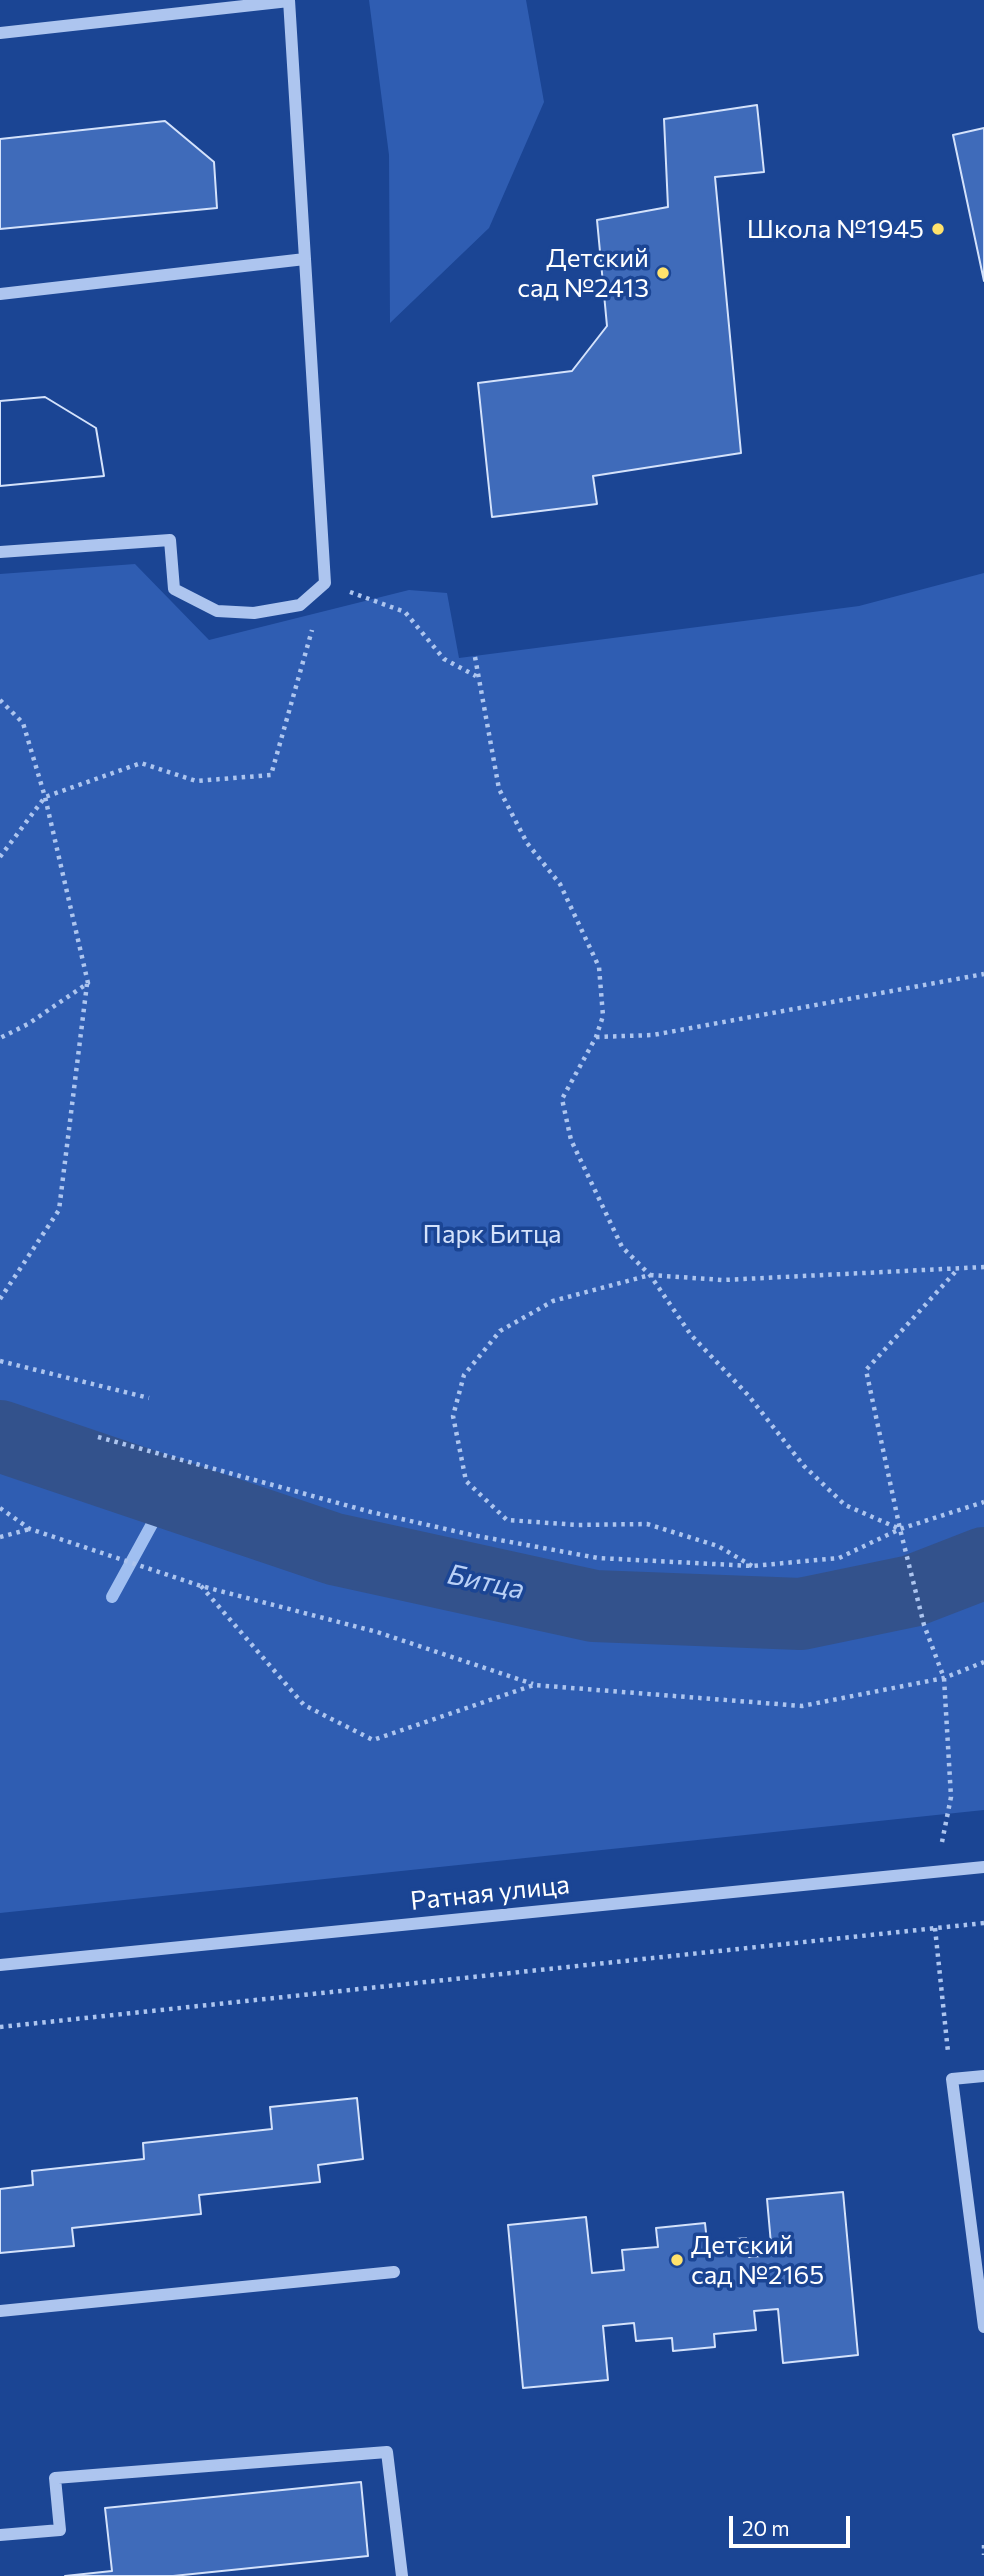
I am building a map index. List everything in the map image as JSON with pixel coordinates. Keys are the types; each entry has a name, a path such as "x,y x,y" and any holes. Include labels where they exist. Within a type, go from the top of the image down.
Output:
{"street":[{"path":"0,33 289,1 326,583 300,605 254,613 217,611 174,589 170,540 0,552"},
{"path":"0,294 305,259"},
{"name":"Ратная улица","path":"0,1965 984,1867"},
{"path":"984,2076 951,2080 984,2327"},
{"path":"0,2311 394,2272"},
{"path":"0,2535 61,2530 55,2478 387,2452 402,2576"}],"path":[{"path":"0,857 45,797 141,763 196,781 271,775 326,583 405,612 444,659 477,676"},
{"path":"475,657 499,789 527,843 560,884 599,967 603,1016 596,1037 562,1099 571,1140 622,1247 650,1275 691,1335 748,1395 804,1466 845,1505 900,1530"},
{"path":"0,700 23,723 45,797 88,983 59,1210 0,1299"},
{"path":"596,1037 653,1034 984,974"},
{"path":"0,1038 28,1024 88,983"},
{"path":"752,1566 718,1546 647,1524 578,1525 507,1520 466,1481 453,1416 464,1375 500,1331 553,1301 650,1275 723,1280 984,1267"},
{"path":"942,1842 951,1797 944,1678 924,1625 912,1578 866,1370 957,1269"},
{"path":"0,1290 7,1289"},
{"path":"0,1361 149,1398"},
{"path":"98,1437 371,1512 472,1535 598,1558 752,1566 839,1558 900,1530 984,1502"},
{"path":"0,1508 30,1529 201,1586 377,1632 534,1685 802,1706 944,1678 984,1662"},
{"path":"0,1537 30,1529"},
{"path":"201,1586 304,1705 373,1740 534,1685"},
{"path":"0,2027 984,1923"},
{"path":"935,1928 949,2056"},
{"path":"984,2545 984,2555"}],"green space":[{"path":"369,0 526,0 544,102 489,228 390,323 389,155"},
{"name":"Парк Битца","path":"135,564 209,640 409,590 447,593 459,658 859,606 984,573 984,1810 0,1913 0,574"}],"building":[{"name":"Детский сад №2413","path":"757,105 764,172 715,177 741,453 593,476 597,504 492,517 478,383 572,371 607,326 597,220 668,207 664,119"},
{"path":"165,121 214,162 217,208 0,229 0,139"},
{"path":"984,128 984,281 953,135"},
{"path":"45,397 96,428 104,476 0,486 0,401"},
{"path":"45,397 96,428 104,476 0,486 0,401"},
{"path":"357,2098 363,2159 318,2165 320,2182 199,2195 201,2214 72,2228 74,2246 0,2253 0,2189 33,2185 32,2171 144,2159 143,2143 272,2129 270,2107"},
{"name":"Детский сад №2165","path":"843,2192 858,2355 783,2363 778,2309 754,2311 756,2330 714,2334 715,2347 673,2351 672,2338 636,2341 634,2323 603,2326 608,2380 523,2388 508,2225 586,2217 592,2273 624,2270 622,2250 658,2247 656,2228 705,2223 707,2242 746,2238 749,2257 772,2255 767,2199"},
{"path":"361,2482 368,2556 173,2576 65,2576 112,2571 105,2508"}],"waterway":[{"name":"Битца","path":"0,1436 334,1549 594,1606 801,1614 912,1591 984,1563"},
{"path":"112,1597 169,1493"}],"place":[{"name":"Школа №1945","path":"938,229"},
{"name":"Детский сад №2413","path":"663,273"},
{"name":"Детский сад №2165","path":"677,2260"}]}
